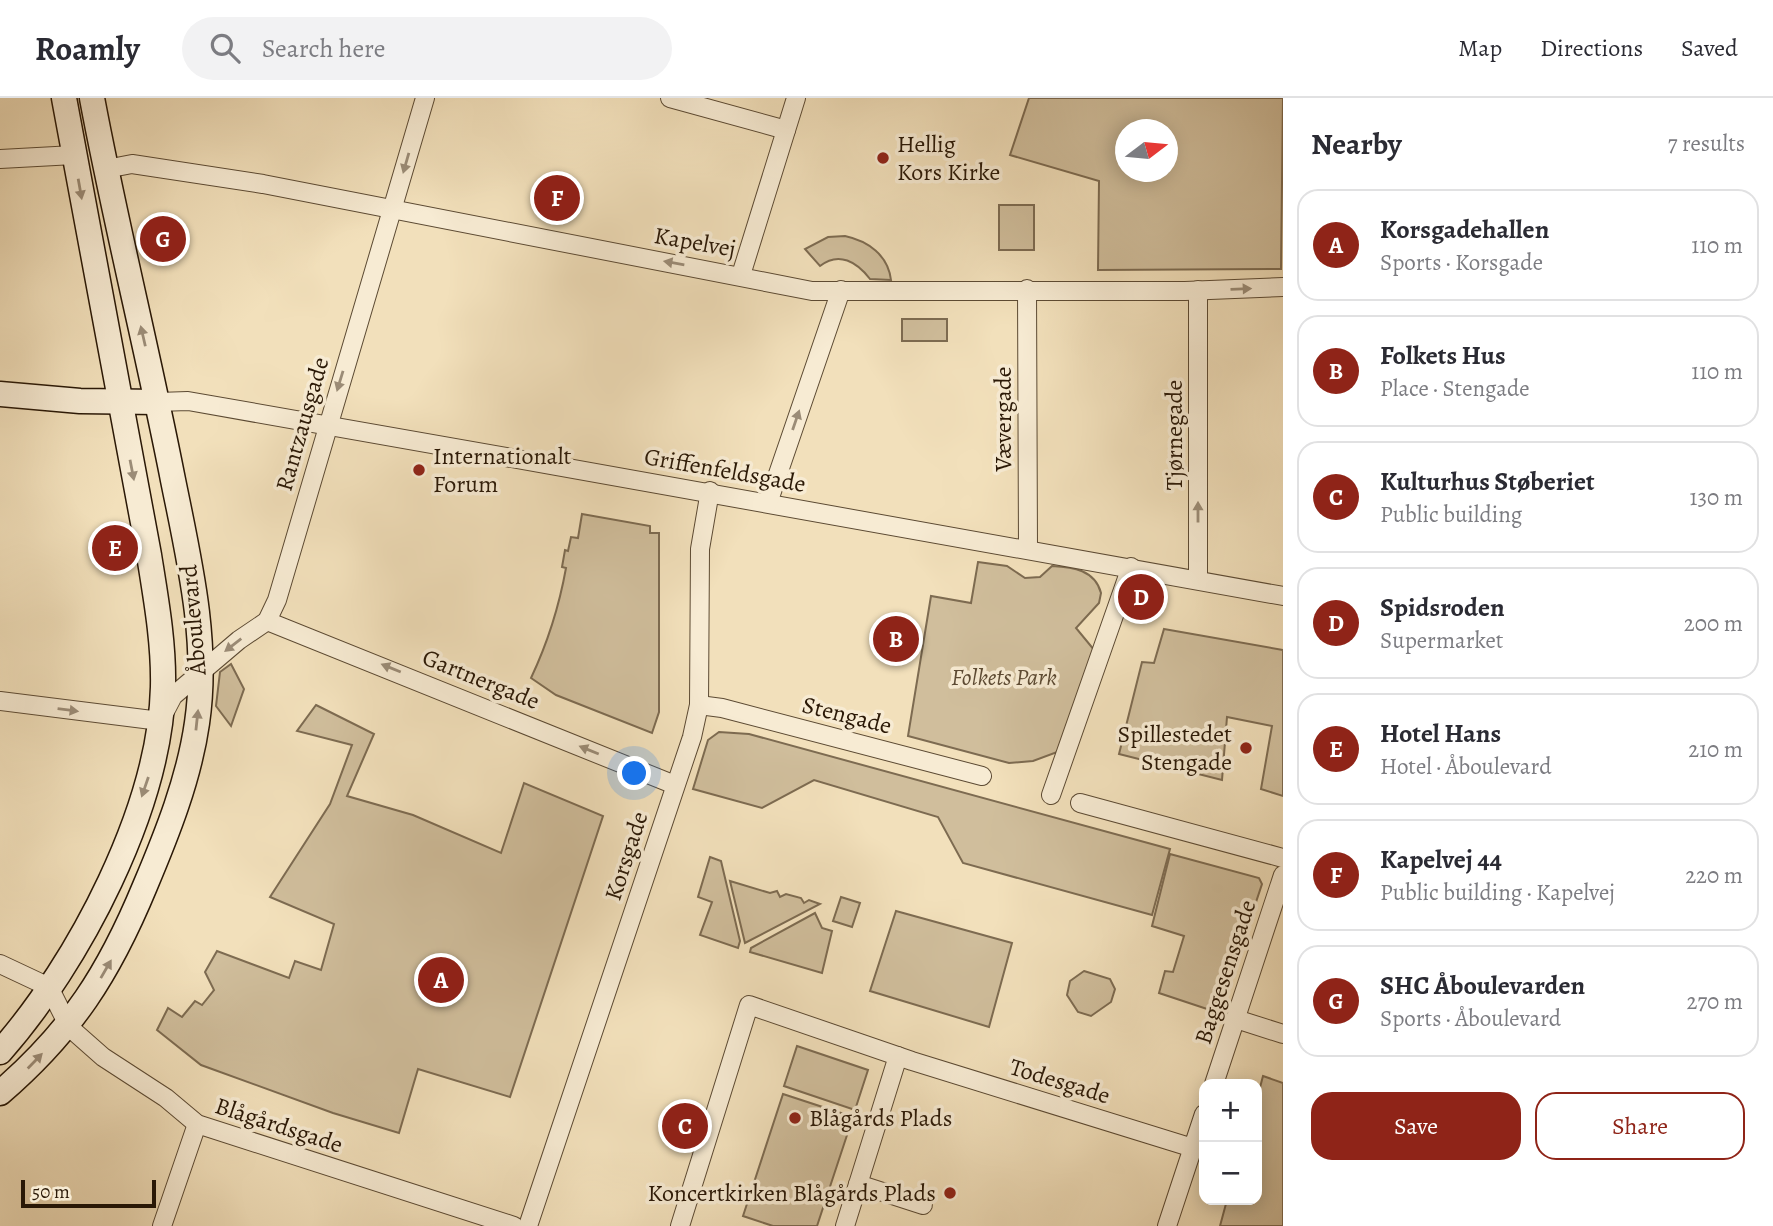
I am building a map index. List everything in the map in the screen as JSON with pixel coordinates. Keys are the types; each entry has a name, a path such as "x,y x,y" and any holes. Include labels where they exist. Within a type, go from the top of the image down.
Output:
{"street":[{"name":"Åboulevard","path":"0,1052 48,987 94,915 117,865 152,768 163,688 160,626 64,98"},
{"name":"Åboulevard","path":"0,1093 65,1021 110,964 158,855 189,768 198,722 200,672 192,581 158,402 92,98"},
{"name":"Rantzausgade","path":"267,621 276,600 425,98"},
{"path":"670,98 786,130"},
{"path":"741,275 796,98"},
{"path":"0,159 74,155"},
{"name":"Kapelvej","path":"106,169 132,164 175,169 741,275 813,291 1198,290 1283,287"},
{"name":"Vævergade","path":"1027,289 1028,549"},
{"path":"768,503 841,290"},
{"name":"Tjørnegade","path":"1198,290 1198,580"},
{"path":"0,394 120,403 158,402"},
{"name":"Griffenfeldsgade","path":"158,402 188,401 710,491 1283,596"},
{"name":"Korsgade","path":"528,1226 675,785 699,705 699,577 710,491"},
{"path":"1051,795 1131,567"},
{"path":"0,701 160,721 173,696 267,621"},
{"name":"Gartnergade","path":"267,621 675,785"},
{"name":"Stengade","path":"699,705 982,776"},
{"path":"1080,803 1283,858"},
{"name":"Baggesensgade","path":"1216,1079 1283,875"},
{"path":"0,964 48,987 65,1021"},
{"path":"680,1226 749,1005 905,1058 845,1226"},
{"path":"1236,1019 1283,1034"},
{"name":"Blågårdsgade","path":"65,1021 103,1057 166,1098 197,1125 514,1226"},
{"name":"Todesgade","path":"905,1058 1193,1148"},
{"path":"162,1226 197,1125"},
{"path":"1167,1226 1199,1129"},
{"path":"858,1184 923,1205"}],"green space":[{"path":"1029,98 1283,98 1281,269 1098,270 1099,181 1010,155"},
{"path":"999,205 1034,205 1034,250 999,250"},
{"path":"845,236 876,250 886,263 891,280 870,279 847,260 834,259 820,266 805,249 828,237"},
{"path":"902,319 947,319 947,341 902,341"},
{"path":"582,514 650,526 650,533 659,533 659,712 652,733 556,695 531,678 556,610 566,568 562,567 565,550 568,551 571,537 578,538"},
{"name":"Folkets Park","path":"978,562 1007,566 1025,578 1040,577 1052,566 1068,567 1082,571 1094,579 1101,593 1099,603 1076,628 1095,651 1060,751 1033,761 1009,763 908,736 931,596 971,603"},
{"path":"1164,629 1283,650 1283,796 1261,789 1272,726 1227,717 1222,780 1119,754 1142,662 1154,663"},
{"path":"231,664 244,689 231,726 216,706 220,672"},
{"path":"316,705 374,734 347,796 413,815 501,853 524,783 603,816 510,1097 418,1069 399,1133 333,1113 201,1065 157,1030 168,1008 182,1017 195,1001 202,1005 214,990 205,972 217,951 289,978 295,961 321,970 334,924 270,897 330,804 352,745 297,731"},
{"path":"719,732 749,734 1170,849 1152,915 963,863 938,817 814,780 762,808 693,789 708,740"},
{"path":"1170,854 1259,878 1262,884 1219,1013 1159,993 1165,971 1173,972 1184,936 1152,926"},
{"path":"710,857 721,861 740,941 738,948 700,935 712,902 698,897"},
{"path":"730,881 770,893 777,891 780,897 786,894 801,898 804,903 809,900 820,904 745,943"},
{"path":"841,897 860,903 852,927 833,921"},
{"path":"896,911 1012,943 989,1027 870,991"},
{"path":"815,913 822,928 832,931 822,973 750,952 751,948"},
{"path":"1084,971 1110,979 1115,989 1111,1002 1091,1016 1078,1012 1067,995 1070,981"},
{"path":"797,1046 868,1070 855,1110 784,1086"},
{"path":"1263,1076 1283,1083 1283,1226 1220,1226 1226,1205 1262,1205"},
{"path":"783,1094 853,1117 817,1226 773,1226 743,1216"}],"place":[{"name":"Hellig Kors Kirke","path":"883,158"},
{"name":"Kapelvej 44","path":"557,198"},
{"name":"SHC Åboulevarden","path":"163,239"},
{"name":"Internationalt Forum","path":"419,470"},
{"name":"Hotel Hans","path":"115,548"},
{"name":"Spidsroden","path":"1141,597"},
{"name":"Folkets Hus","path":"896,639"},
{"name":"Spillestedet Stengade","path":"1246,748"},
{"name":"Korsgadehallen","path":"441,980"},
{"name":"Blågårds Plads","path":"795,1118"},
{"name":"Kulturhus Støberiet","path":"685,1126"},
{"name":"Koncertkirken Blågårds Plads","path":"950,1193"}]}
